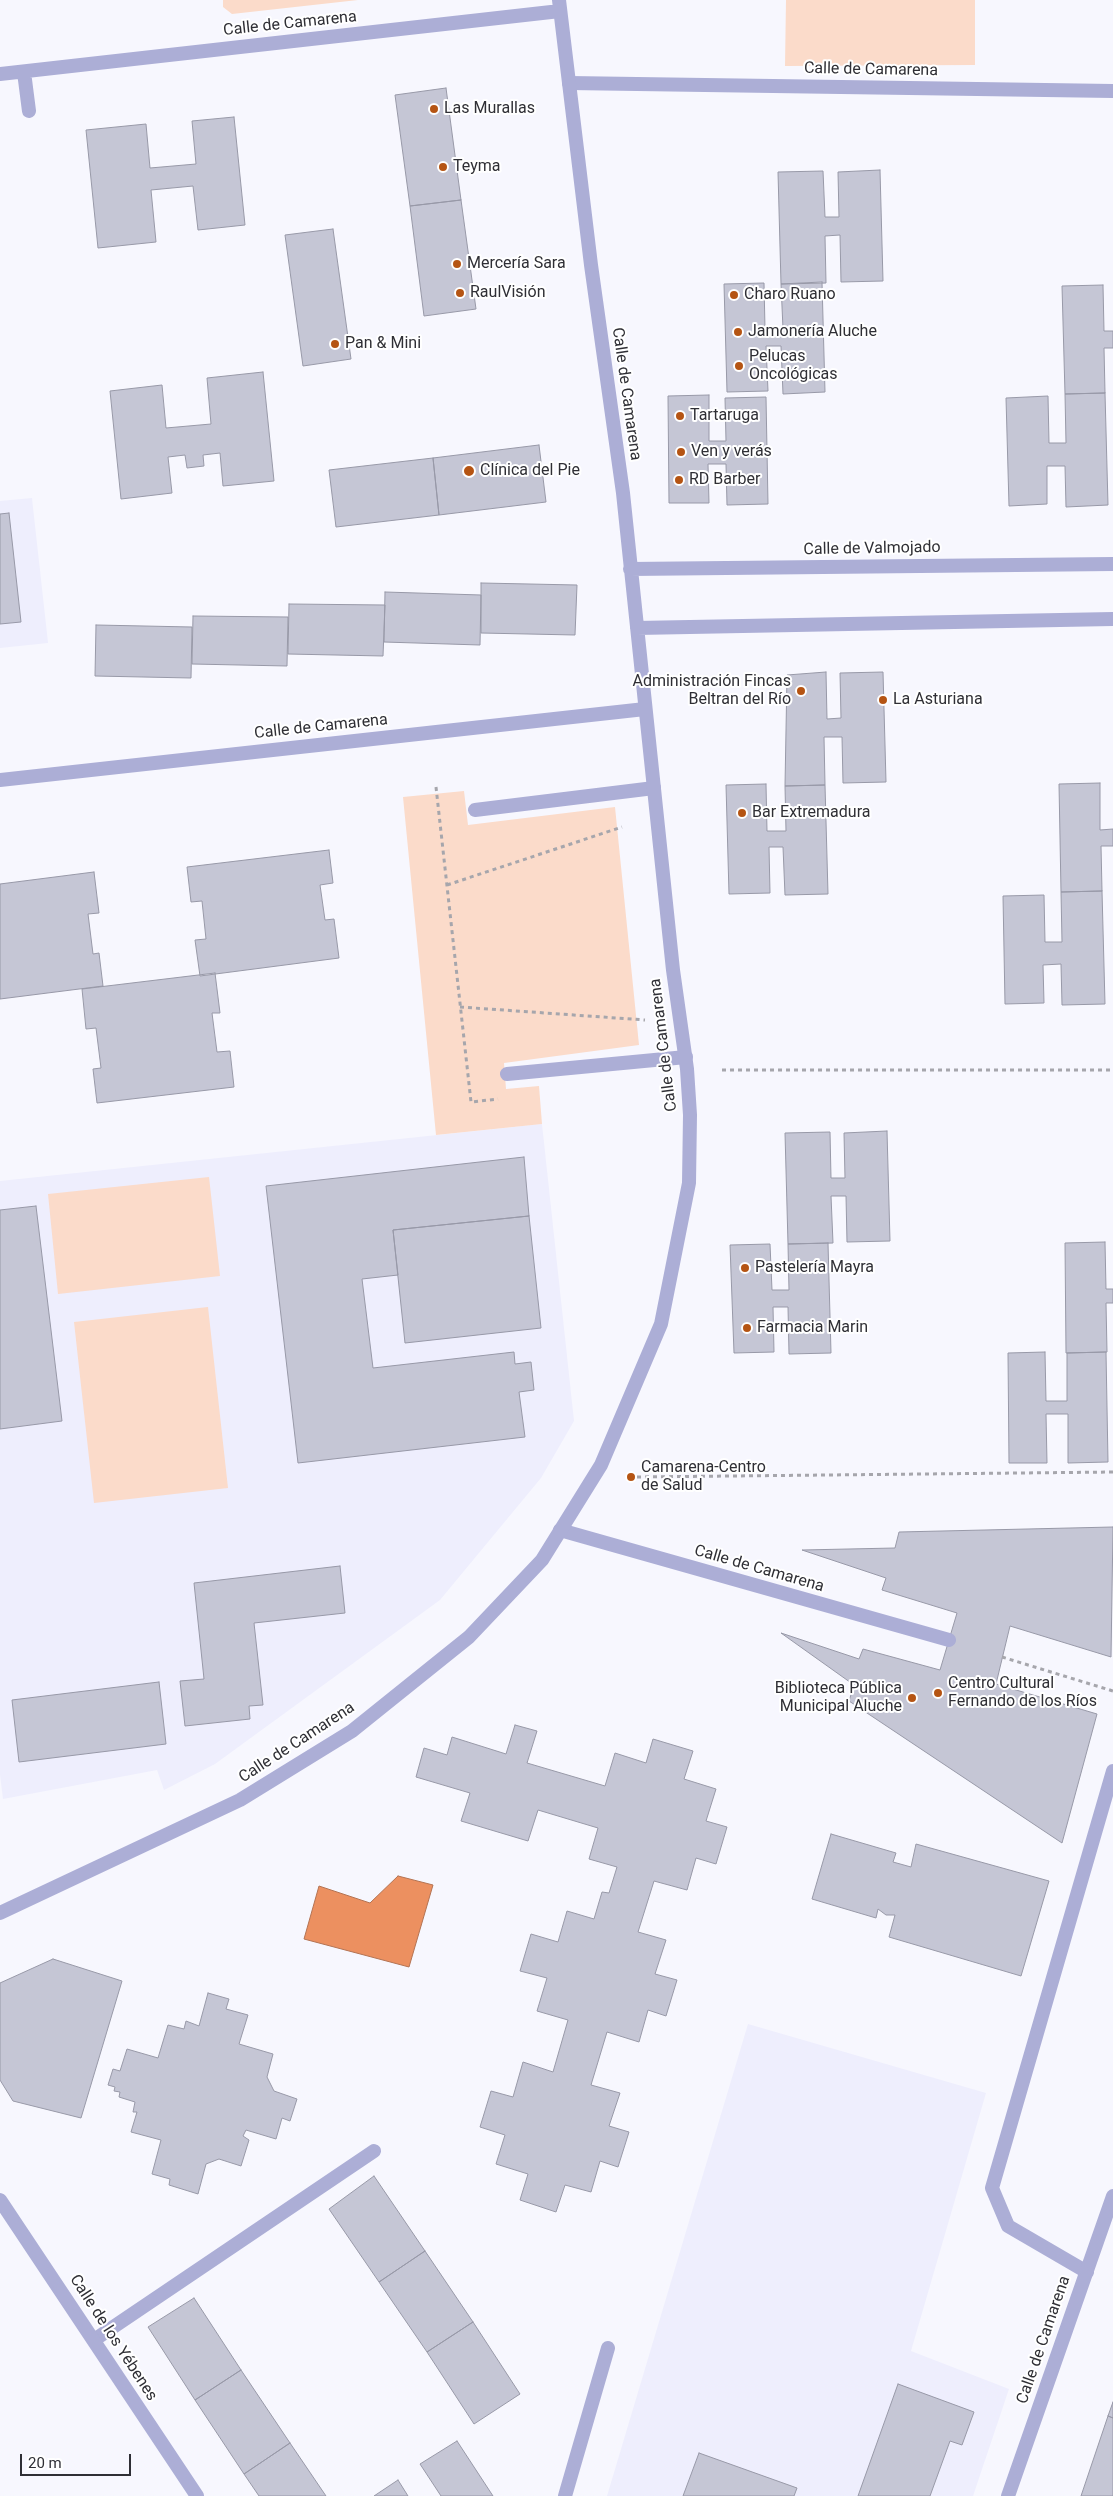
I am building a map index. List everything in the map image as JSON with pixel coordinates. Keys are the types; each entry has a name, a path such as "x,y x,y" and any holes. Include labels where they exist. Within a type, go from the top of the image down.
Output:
{"street":[{"name":"Calle de Camarena","path":"0,1913 240,1800 352,1731 469,1636 542,1560 601,1464 661,1324 689,1182 690,1114 686,1057 673,970 637,628 559,6 24,72"},
{"path":"0,74 24,72 29,111"},
{"name":"Calle de Camarena","path":"569,83 1113,91"},
{"name":"Calle de Valmojado","path":"630,569 1113,564"},
{"path":"637,628 1113,619"},
{"name":"Calle de Camarena","path":"0,780 645,710"},
{"path":"475,810 654,788"},
{"path":"507,1074 686,1057"},
{"name":"Calle de Camarena","path":"560,1530 949,1640"},
{"path":"1086,2272 1008,2226 992,2188 1113,1771"},
{"path":"94,2340 374,2151"},
{"name":"Calle de Camarena","path":"1008,2496 1113,2196"},
{"name":"Calle de los Yébenes","path":"0,2200 197,2496"},
{"path":"565,2496 608,2348"}],"path":[{"path":"436,787 471,1102 506,1098"},
{"path":"447,885 622,827"},
{"path":"460,1007 645,1020"},
{"path":"722,1070 1113,1070"},
{"path":"637,1477 1113,1472"},
{"path":"1002,1657 1113,1692"}],"shaded area":[{"path":"223,0 358,0 232,14 223,7"},
{"path":"786,0 975,0 975,65 785,66"},
{"path":"32,498 48,643 0,648 0,501"},
{"path":"464,791 468,825 615,807 639,1045 504,1063 506,1089 539,1086 542,1124 436,1135 403,797"},
{"path":"542,1124 574,1421 541,1478 440,1600 215,1764 164,1790 157,1770 3,1799 0,1775 0,1181"},
{"path":"209,1177 220,1276 58,1294 48,1194"},
{"path":"208,1307 228,1488 94,1503 74,1322"},
{"path":"398,1876 433,1885 409,1967 304,1939 319,1886 370,1903"},
{"path":"748,2024 986,2093 911,2351 1009,2389 973,2496 607,2496"}],"building":[{"path":"446,88 461,200 410,206 395,95"},
{"path":"234,117 245,225 198,230 193,186 151,190 156,242 98,248 86,130 146,124 150,168 196,164 192,121"},
{"path":"880,170 883,281 841,282 840,235 825,236 826,283 781,284 778,172 823,171 825,217 839,217 838,172"},
{"path":"461,200 476,309 424,316 410,206"},
{"path":"333,229 351,359 303,366 285,235"},
{"path":"822,282 825,392 783,394 781,346 766,346 768,391 727,392 724,284 764,283 765,329 783,329 781,284"},
{"path":"1103,285 1104,331 1113,331 1113,348 1104,348 1105,393 1065,394 1062,286"},
{"path":"263,372 274,481 223,486 220,453 203,455 204,466 187,468 185,455 168,457 172,493 121,499 110,391 162,385 166,428 211,424 207,378"},
{"path":"1105,393 1108,505 1066,507 1065,466 1047,466 1047,504 1009,506 1006,398 1048,396 1049,443 1066,443 1065,394"},
{"path":"709,395 709,441 726,441 725,398 766,397 768,504 727,505 726,464 708,464 709,503 669,503 668,396"},
{"path":"539,445 546,502 439,515 433,458"},
{"path":"433,458 439,515 336,527 329,470"},
{"path":"9,513 21,622 0,624 0,514"},
{"path":"481,583 577,585 575,635 481,633"},
{"path":"385,592 481,595 480,645 384,642"},
{"path":"289,604 385,605 383,656 288,654"},
{"path":"193,616 288,617 287,666 192,664"},
{"path":"96,625 192,627 191,678 95,676"},
{"path":"826,672 827,719 841,718 840,673 883,672 886,782 843,783 842,737 824,737 825,785 785,786 787,675"},
{"path":"1100,783 1100,830 1113,829 1113,846 1101,846 1102,891 1061,892 1059,784"},
{"path":"766,784 767,831 786,831 785,786 825,785 828,894 785,895 783,847 769,847 770,893 729,894 726,785"},
{"path":"329,850 333,883 320,885 325,920 334,919 339,958 200,976 195,940 206,939 202,901 191,902 187,867"},
{"path":"94,872 99,913 88,914 93,954 99,953 103,986 0,999 0,884"},
{"path":"1102,891 1105,1004 1062,1005 1061,964 1043,965 1044,1003 1005,1004 1003,896 1044,895 1045,942 1062,942 1061,892"},
{"path":"215,973 220,1013 212,1013 217,1052 230,1051 234,1087 97,1103 93,1069 101,1068 96,1028 86,1029 82,989"},
{"path":"887,1131 890,1241 847,1242 846,1196 831,1196 833,1243 788,1244 785,1133 830,1132 831,1178 845,1178 844,1133"},
{"path":"524,1157 529,1216 393,1230 398,1275 362,1279 373,1368 514,1352 515,1364 531,1362 534,1390 519,1392 525,1437 298,1463 266,1186"},
{"path":"36,1206 62,1421 0,1429 0,1210"},
{"path":"529,1216 541,1328 405,1343 393,1230"},
{"path":"1105,1242 1106,1289 1113,1289 1113,1303 1106,1303 1107,1352 1066,1353 1065,1243"},
{"path":"828,1243 831,1353 789,1354 788,1307 773,1307 774,1352 734,1353 730,1245 770,1244 772,1290 789,1290 788,1244"},
{"path":"1045,1352 1046,1401 1067,1401 1067,1353 1106,1352 1108,1462 1068,1463 1068,1414 1046,1414 1047,1463 1009,1463 1008,1353"},
{"name":"Centro Cultural Fernando de los Ríos","path":"1113,1527 1111,1657 1010,1626 996,1684 1097,1714 1062,1843 849,1701 854,1685 781,1633 859,1659 863,1649 940,1670 957,1613 882,1590 886,1578 802,1550 895,1548 899,1532"},
{"path":"340,1566 345,1613 254,1623 263,1705 249,1706 250,1719 185,1726 180,1681 204,1679 194,1583"},
{"path":"159,1682 166,1744 19,1762 12,1700"},
{"path":"515,1725 537,1731 527,1763 605,1786 615,1753 646,1763 653,1739 693,1751 684,1779 716,1789 706,1821 727,1827 716,1864 696,1858 687,1890 654,1881 638,1932 666,1940 655,1974 677,1980 666,2016 648,2010 639,2042 607,2032 591,2085 620,2093 609,2126 629,2132 618,2167 600,2161 591,2192 565,2185 556,2212 520,2200 528,2174 496,2164 505,2135 480,2127 491,2091 513,2097 523,2062 553,2072 568,2020 537,2011 547,1978 520,1971 531,1934 558,1942 567,1911 594,1919 602,1892 609,1893 617,1867 589,1859 598,1828 538,1810 528,1841 461,1821 470,1793 416,1777 424,1748 447,1755 452,1737 506,1754"},
{"path":"831,1834 896,1853 893,1862 911,1867 916,1844 1049,1881 1021,1976 889,1937 895,1915 886,1915 878,1909 876,1918 812,1899"},
{"path":"53,1959 122,1981 81,2118 13,2101 0,2080 0,1983"},
{"path":"208,1993 229,1999 226,2009 248,2015 239,2044 273,2054 267,2077 274,2091 297,2099 290,2121 282,2118 276,2139 246,2130 243,2136 249,2140 241,2166 219,2159 206,2164 198,2194 169,2185 170,2179 152,2174 161,2140 131,2132 137,2112 133,2112 135,2102 119,2097 120,2092 114,2091 115,2087 108,2085 113,2069 120,2071 127,2049 158,2058 168,2025 184,2029 186,2021 199,2026"},
{"path":"374,2176 425,2251 379,2282 329,2209"},
{"path":"425,2251 473,2322 427,2352 379,2282"},
{"path":"194,2298 241,2370 195,2400 148,2327"},
{"path":"473,2322 520,2394 474,2424 427,2352"},
{"path":"241,2370 290,2443 244,2474 195,2400"},
{"path":"898,2384 974,2412 962,2445 950,2441 930,2496 858,2496"},
{"path":"1113,2402 1113,2418 1108,2416"},
{"path":"1108,2416 1113,2418 1113,2496 1081,2496"},
{"path":"457,2441 493,2496 441,2496 420,2464"},
{"path":"290,2443 326,2496 259,2496 244,2474"},
{"path":"699,2453 797,2488 794,2496 683,2496"},
{"path":"398,2480 408,2496 374,2496"}],"place":[{"name":"Las Murallas","path":"434,109"},
{"name":"Teyma","path":"443,167"},
{"name":"Mercería Sara","path":"457,264"},
{"name":"RaulVisión","path":"460,293"},
{"name":"Charo Ruano","path":"734,295"},
{"name":"Jamonería Aluche","path":"738,332"},
{"name":"Pan & Mini","path":"335,344"},
{"name":"Pelucas Oncológicas","path":"739,366"},
{"name":"Tartaruga","path":"680,416"},
{"name":"Ven y verás","path":"681,452"},
{"name":"Clínica del Pie","path":"469,471"},
{"name":"RD Barber","path":"679,480"},
{"name":"Administración Fincas Beltran del Río","path":"801,691"},
{"name":"La Asturiana","path":"883,700"},
{"name":"Bar Extremadura","path":"742,813"},
{"name":"Pastelería Mayra","path":"745,1268"},
{"name":"Farmacia Marin","path":"747,1328"},
{"name":"Camarena-Centro de Salud","path":"631,1477"},
{"name":"Centro Cultural Fernando de los Ríos","path":"938,1693"},
{"name":"Biblioteca Pública Municipal Aluche","path":"912,1698"}]}
